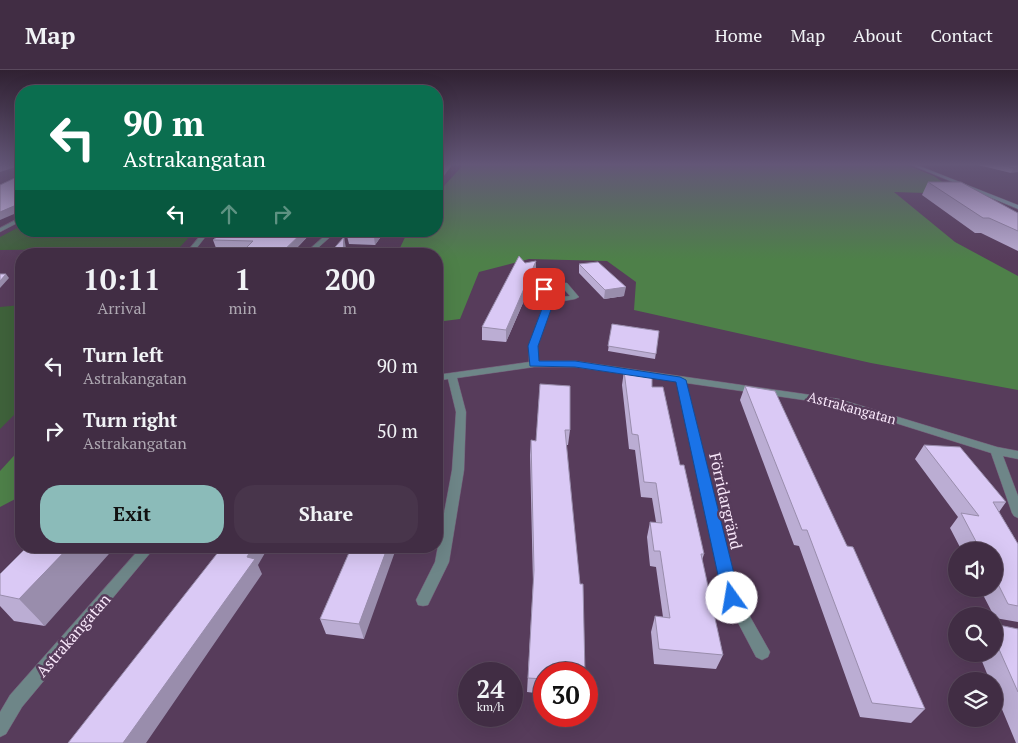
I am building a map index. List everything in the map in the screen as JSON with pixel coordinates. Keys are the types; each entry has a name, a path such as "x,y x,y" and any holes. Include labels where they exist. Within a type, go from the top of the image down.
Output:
{"street":[{"path":"984,196 1017,211"},
{"path":"1006,196 1018,201"},
{"path":"0,230 15,222"},
{"path":"193,248 203,237"},
{"path":"315,248 327,237"},
{"path":"534,364 533,346 549,301"},
{"name":"Astrakangatan","path":"443,377 534,364 575,364 839,402 996,451 1018,455"},
{"path":"423,600 442,562 458,470 461,412 452,376"},
{"name":"Förridargränd","path":"680,380 732,598 762,652"},
{"path":"996,451 1018,513"},
{"name":"Astrakangatan","path":"0,728 16,700 144,553"}],"green space":[{"path":"443,196 899,196 955,242 1018,276 1018,390 871,363 634,310 636,282 607,261 529,259 479,272 460,319 443,321 443,248 400,248 405,237 443,237"},
{"path":"15,229 15,237 189,237 179,248 15,248 15,250 0,250 0,237"},
{"path":"15,306 15,414 0,429 0,307"},
{"path":"15,455 15,499 0,507 0,471"}],"building":[{"path":"0,196 15,196 15,206 0,212"},
{"path":"950,196 987,196 1018,213 1018,231 989,218 983,218"},
{"path":"217,237 298,237 286,248 246,248 253,241 213,240"},
{"path":"344,237 343,248 334,248"},
{"path":"519,256 525,263 536,261 506,330 482,327"},
{"path":"598,262 626,287 605,290 579,264"},
{"path":"0,274 6,274 0,281"},
{"path":"612,324 659,331 656,354 608,346"},
{"path":"624,371 652,375 652,387 663,387 680,465 684,465 704,554 701,554 723,655 659,649 655,616 670,618 660,551 654,551 650,522 662,523 656,483 644,482 638,435 632,434"},
{"path":"540,384 570,386 570,430 565,430 580,584 583,584 585,662 533,662 533,678 528,678 534,570 531,440 536,441"},
{"path":"745,386 775,391 847,546 853,547 925,709 872,703 807,530 802,530"},
{"path":"924,445 960,447 1006,502 993,502 1018,544 1018,606 1008,604 1003,594 1003,542 976,542 961,513 979,516"},
{"path":"21,553 63,553 19,599 0,595 0,574"},
{"path":"217,553 249,553 247,557 255,559 123,743 68,743"},
{"path":"349,553 385,553 359,624 320,619"},
{"path":"1003,626 1018,629 1018,692 1003,658"}],"route":[{"path":"544,289 549,301 533,346 534,364 575,364 680,380 732,598"}]}
